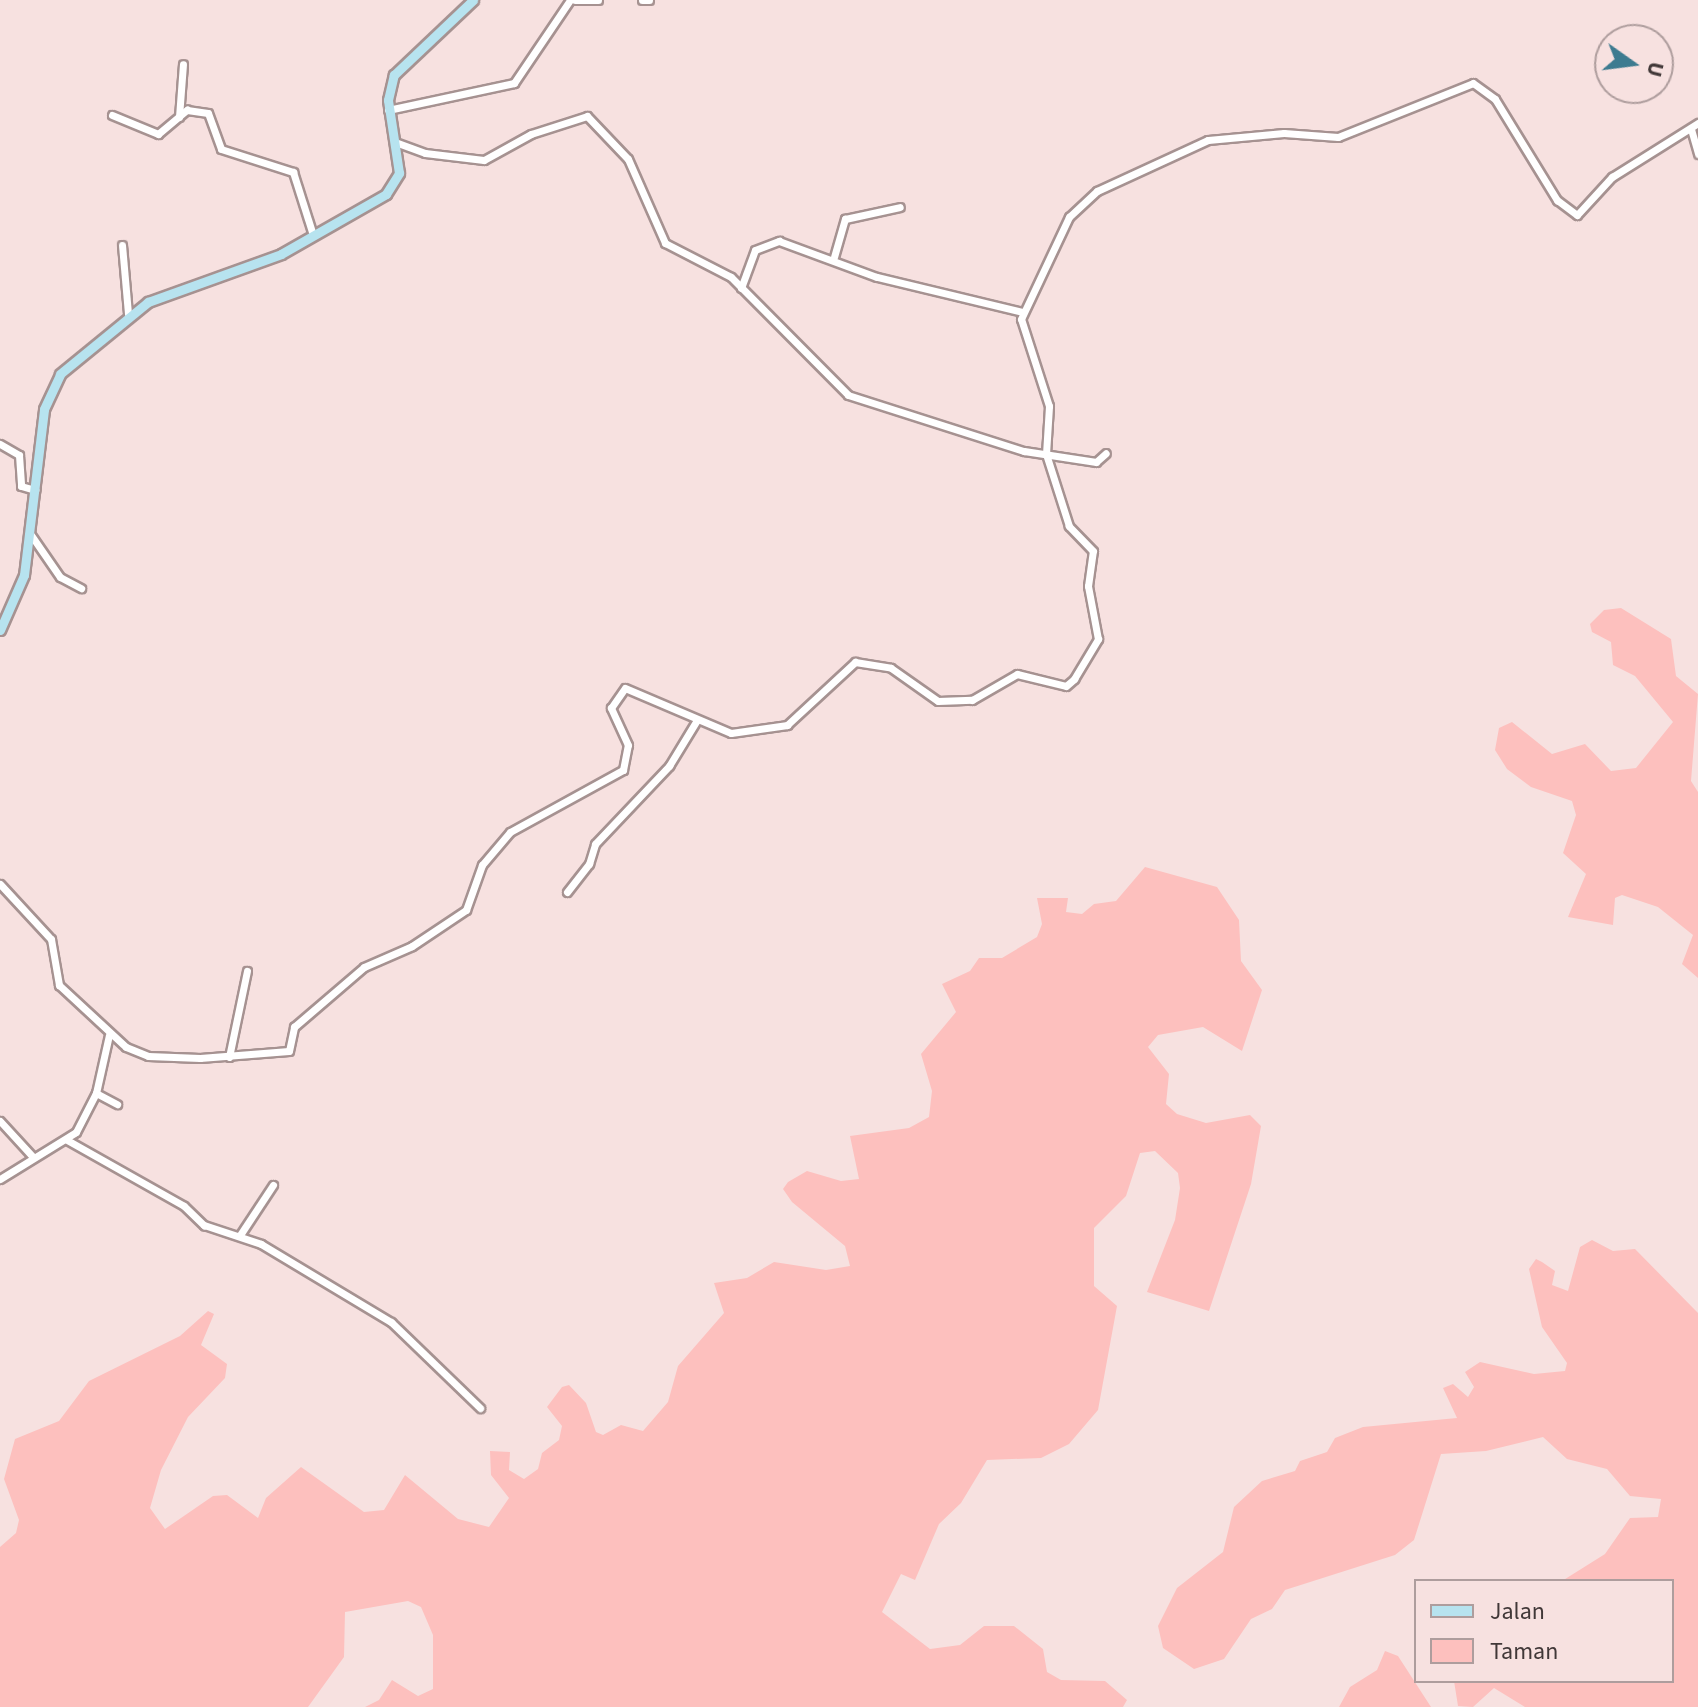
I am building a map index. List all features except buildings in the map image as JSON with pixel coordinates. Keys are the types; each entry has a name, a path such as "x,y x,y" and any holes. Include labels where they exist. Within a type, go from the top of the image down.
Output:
{"street":[{"path":"0,630 19,593 31,535 44,409 55,383 128,314 313,235 393,188 399,173 388,110 394,75 473,0"},
{"path":"388,110 514,83 572,0 598,0"},
{"path":"642,0 649,0"},
{"path":"179,117 183,64"},
{"path":"6,889 51,939 59,985 109,1035 148,1056 229,1057 289,1051 294,1027 364,967 412,946 466,910 482,865 510,832 623,770 628,745 611,708 625,688 726,733 780,728 857,662 891,668 938,701 975,699 1017,674 1068,686 1098,639 1088,586 1093,556 1067,522 1047,456 1049,406 1023,312 1064,226 1086,200 1208,140 1284,133 1338,137 1473,83 1495,99 1549,189 1577,215 1612,177 1695,126 1698,154"},
{"path":"112,115 158,134 192,109 206,111 221,149 291,170 313,235"},
{"path":"395,142 425,153 484,160 582,115 628,159 665,243 741,288 848,395 1047,456 1096,462 1106,453"},
{"path":"834,257 845,219 900,207"},
{"path":"741,288 755,250 768,240 834,257 877,277 1023,312"},
{"path":"122,245 128,314"},
{"path":"0,444 19,455 20,485 35,490"},
{"path":"31,535 60,577 81,588"},
{"path":"567,892 589,864 595,844 669,766 697,720"},
{"path":"229,1057 247,971"},
{"path":"0,1179 33,1157 67,1140 96,1093 109,1035"},
{"path":"96,1093 117,1104"},
{"path":"0,1121 33,1157"},
{"path":"67,1140 184,1206 204,1225 240,1235 391,1322 480,1408"},
{"path":"240,1235 273,1185"}],"green space":[{"path":"1621,608 1671,639 1676,676 1698,694 1691,781 1698,792 1698,978 1682,964 1693,935 1658,907 1622,895 1615,898 1613,925 1568,917 1586,874 1563,853 1576,815 1572,801 1531,787 1507,769 1495,750 1499,728 1512,722 1552,754 1585,744 1611,771 1636,768 1673,722 1635,676 1613,665 1611,642 1592,632 1590,624 1604,610"},
{"path":"1145,867 1217,887 1239,920 1241,961 1262,990 1242,1051 1203,1027 1158,1035 1148,1047 1169,1074 1166,1104 1177,1114 1206,1123 1250,1115 1261,1126 1251,1184 1209,1311 1147,1292 1175,1220 1180,1188 1178,1173 1155,1151 1140,1153 1126,1196 1094,1228 1094,1286 1117,1306 1098,1410 1069,1444 1041,1458 987,1460 961,1503 939,1524 915,1580 901,1574 882,1612 930,1649 960,1645 984,1626 1014,1626 1043,1649 1047,1672 1061,1680 1105,1681 1127,1700 1123,1707 365,1707 379,1700 392,1680 418,1696 433,1689 433,1635 421,1607 408,1601 345,1612 344,1657 308,1707 0,1707 0,1547 16,1533 19,1520 4,1479 15,1439 59,1421 89,1381 180,1336 208,1311 214,1314 201,1345 227,1364 225,1378 188,1417 161,1470 150,1508 165,1529 213,1496 227,1495 258,1518 266,1498 301,1467 364,1512 384,1510 405,1475 458,1519 489,1527 509,1498 491,1475 490,1451 510,1452 509,1470 524,1479 538,1469 542,1453 559,1440 562,1426 547,1407 562,1387 569,1385 586,1403 596,1432 603,1435 621,1425 643,1431 668,1402 678,1366 724,1313 714,1283 747,1278 774,1262 826,1270 850,1266 845,1246 792,1202 783,1189 788,1182 807,1171 841,1181 859,1179 850,1136 909,1128 929,1117 932,1091 921,1054 956,1012 942,984 970,971 979,958 1002,958 1037,937 1042,924 1037,898 1068,898 1066,912 1082,914 1094,904 1116,901"},
{"path":"1592,1240 1613,1251 1635,1249 1698,1313 1698,1707 1525,1707 1494,1688 1473,1707 1458,1706 1454,1683 1674,1683 1674,1579 1565,1579 1605,1554 1630,1518 1658,1517 1661,1499 1630,1496 1607,1469 1567,1459 1543,1437 1486,1451 1441,1454 1414,1540 1395,1555 1285,1590 1272,1609 1251,1619 1224,1659 1194,1669 1163,1648 1158,1626 1177,1588 1223,1552 1234,1507 1262,1481 1295,1471 1300,1461 1327,1452 1335,1438 1363,1427 1457,1418 1443,1388 1453,1384 1468,1397 1474,1387 1465,1372 1480,1362 1534,1374 1565,1371 1567,1363 1542,1327 1529,1269 1536,1259 1542,1262 1555,1271 1552,1285 1568,1291 1580,1247"},
{"path":"1385,1651 1398,1656 1431,1707 1339,1707 1350,1687 1377,1670"}]}
